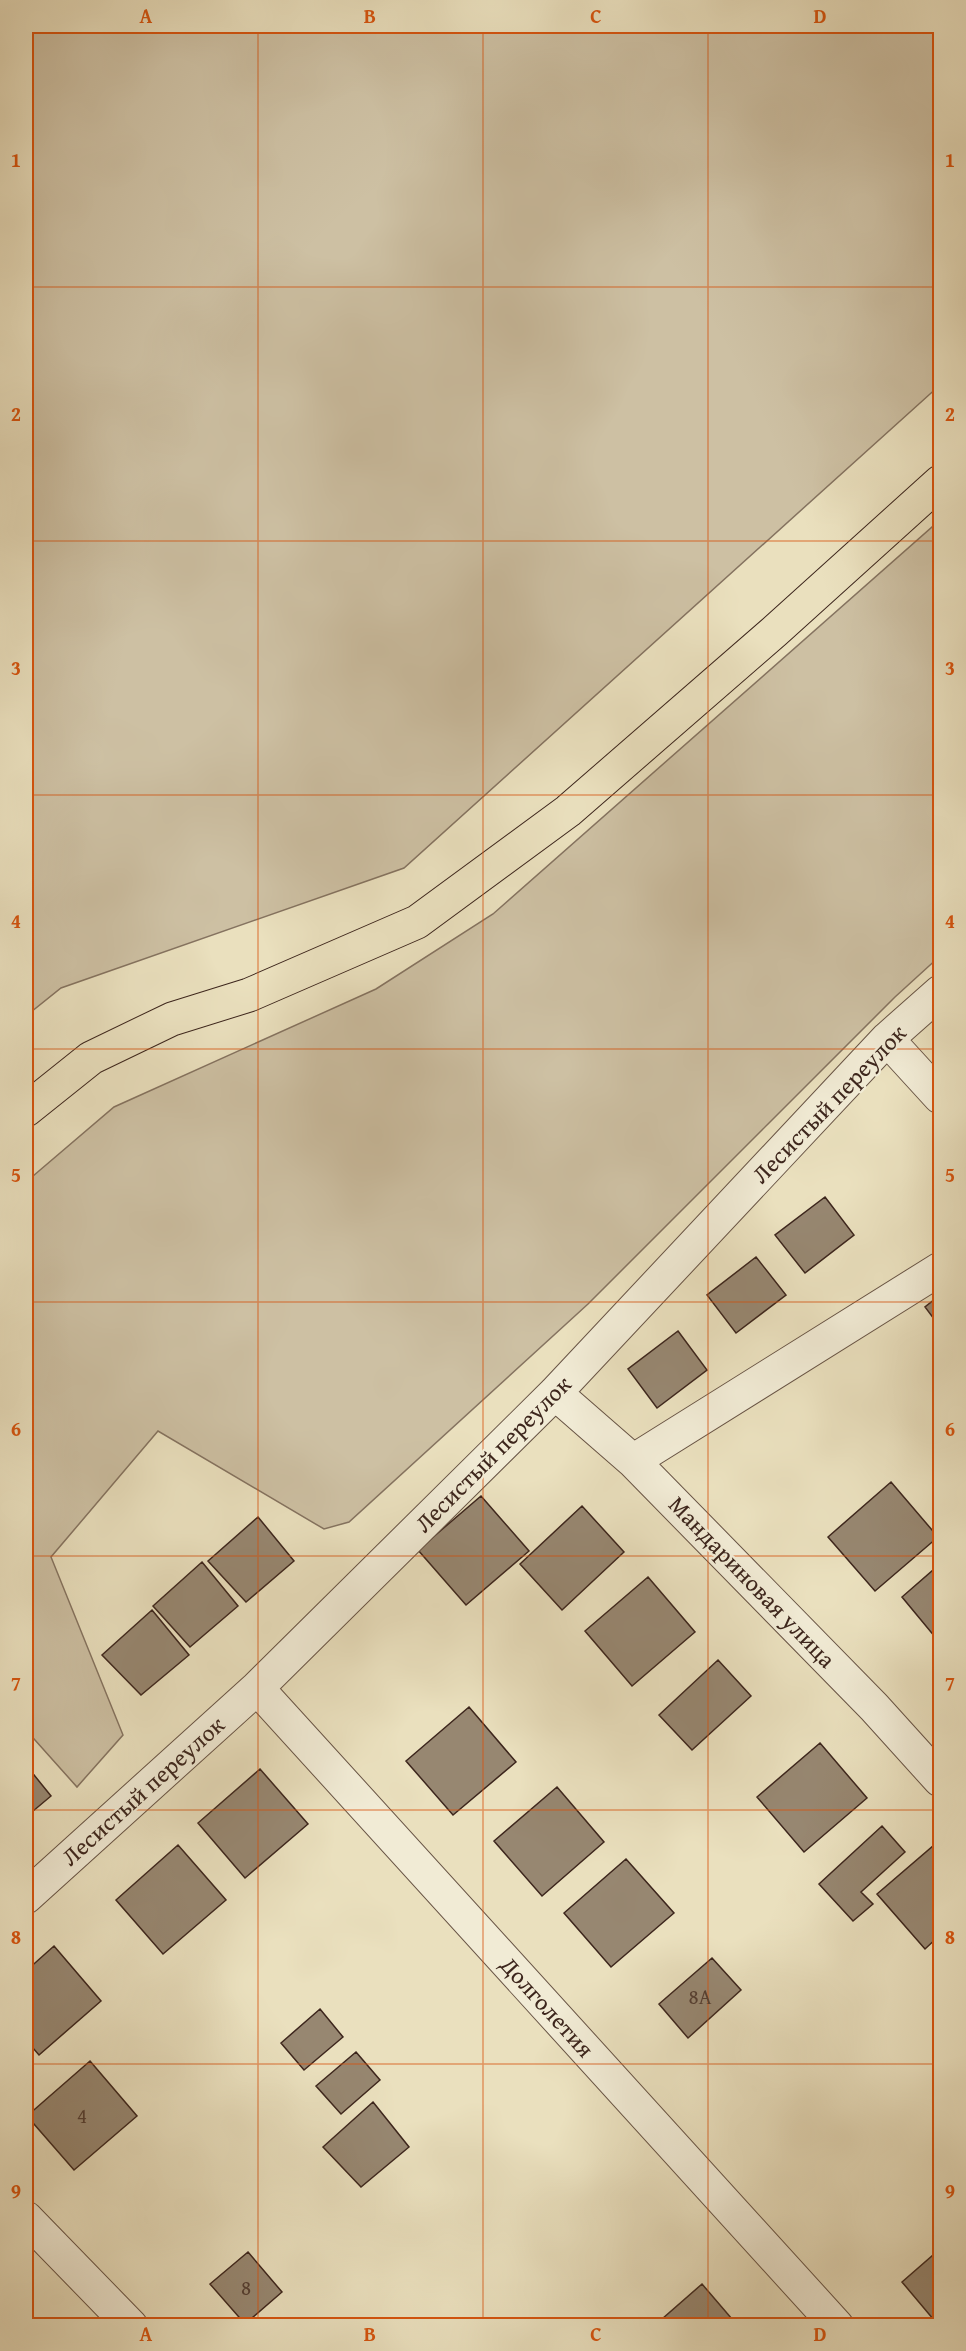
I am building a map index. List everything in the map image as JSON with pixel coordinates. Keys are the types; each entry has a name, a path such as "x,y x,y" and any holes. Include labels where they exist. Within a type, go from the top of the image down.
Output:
{"main road":[{"path":"26,1110 91,1058 172,1018 249,995 417,922 568,811 775,631 940,482"}],"street":[{"name":"Лесистый переулок","path":"26,1897 257,1688 555,1393 887,1039 940,992"},
{"path":"887,1039 940,1097"},
{"path":"633,1461 940,1269"},
{"name":"Мандариновая улица","path":"555,1393 633,1461 866,1699 940,1780"},
{"name":"Долголетия","path":"257,1688 837,2325"},
{"path":"26,2218 131,2325"}],"shaded area":[{"path":"26,26 940,26 940,385 404,868 61,988 26,1016"},
{"path":"940,520 940,956 895,997 588,1304 349,1522 324,1529 158,1431 51,1557 123,1735 77,1787 26,1730 26,1182 114,1107 376,989 493,914"}],"building":[{"path":"825,1197 854,1235 805,1273 775,1235"},
{"path":"756,1257 786,1295 736,1333 707,1295"},
{"path":"940,1295 940,1327 925,1307"},
{"path":"678,1331 707,1370 657,1408 628,1369"},
{"path":"891,1482 938,1537 875,1591 828,1537"},
{"path":"481,1496 529,1551 466,1605 418,1550"},
{"path":"582,1506 624,1552 562,1610 520,1564"},
{"path":"258,1517 294,1561 246,1602 208,1561"},
{"path":"202,1562 238,1606 190,1647 153,1606"},
{"path":"940,1564 940,1643 902,1597"},
{"path":"648,1577 695,1632 632,1686 585,1631"},
{"path":"152,1610 189,1655 141,1695 102,1655"},
{"path":"718,1660 751,1696 692,1750 659,1715"},
{"path":"469,1707 516,1762 453,1815 406,1761"},
{"path":"820,1743 867,1798 804,1852 757,1797"},
{"path":"26,1765 51,1796 26,1817"},
{"path":"260,1769 308,1824 245,1878 198,1823"},
{"path":"557,1787 604,1842 542,1896 494,1841"},
{"path":"882,1826 905,1852 861,1892 873,1904 853,1921 819,1884"},
{"path":"940,1840 940,1935 925,1949 877,1894"},
{"path":"178,1845 226,1900 163,1954 116,1900"},
{"path":"626,1859 674,1913 611,1967 564,1913"},
{"path":"54,1946 101,2001 39,2055 26,2040 26,1971"},
{"path":"712,1958 741,1990 688,2038 659,2004"},
{"path":"320,2009 343,2037 304,2070 281,2043"},
{"path":"356,2052 380,2080 341,2114 316,2086"},
{"path":"90,2061 137,2116 74,2170 27,2116"},
{"path":"373,2102 409,2147 361,2187 323,2147"},
{"path":"940,2249 940,2326 939,2326 902,2282"},
{"path":"248,2252 282,2292 245,2324 210,2284"},
{"path":"702,2284 738,2326 654,2326"}]}
